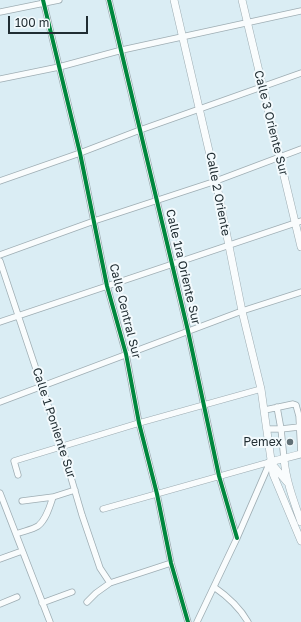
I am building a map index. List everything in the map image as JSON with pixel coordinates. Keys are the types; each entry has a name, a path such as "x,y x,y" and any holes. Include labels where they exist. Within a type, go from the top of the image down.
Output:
{"main road":[{"name":"Calle 2 Oriente","path":"174,0 216,181 242,311 261,389 265,410 270,462 273,474 301,542"},
{"name":"Calle 3 Oriente Sur","path":"242,0 262,87 298,222 301,247"},
{"path":"288,482 270,462 301,454"},
{"path":"284,459 288,482 301,522"}],"street":[{"path":"0,12 43,2 59,0"},
{"name":"Calle 1ra Oriente Sur","path":"109,0 188,331 202,405 219,476 237,538"},
{"name":"Calle Central Sur","path":"43,2 80,153 108,286 126,354 139,423 171,562 188,622"},
{"path":"0,79 59,67 122,50 301,11"},
{"path":"0,181 301,73"},
{"path":"0,255 94,221 216,181 301,149"},
{"path":"0,322 228,244 298,222"},
{"name":"Calle 1 Poniente Sur","path":"0,262 43,386 100,568 110,583"},
{"path":"0,402 242,311 301,292"},
{"path":"18,476 14,461 139,423 261,389"},
{"path":"265,410 293,404 296,405 299,416 301,454"},
{"path":"277,407 284,459"},
{"path":"267,429 299,427"},
{"path":"103,509 270,462"},
{"path":"197,622 237,538 270,462"},
{"path":"22,501 52,497 75,490"},
{"path":"0,493 50,622"},
{"path":"16,534 38,526 43,521 50,507 52,497"},
{"path":"0,559 22,551"},
{"path":"87,602 96,593 110,583 171,562"},
{"path":"214,587 226,596 248,622"},
{"path":"42,603 72,592"},
{"path":"0,604 17,598"}],"cycle path":[{"path":"43,0 80,153 107,286 126,354 139,423 157,494 171,563 188,622"},
{"path":"109,0 188,331 219,476 237,538"}],"place":[{"name":"Pemex","path":"290,442"}]}
